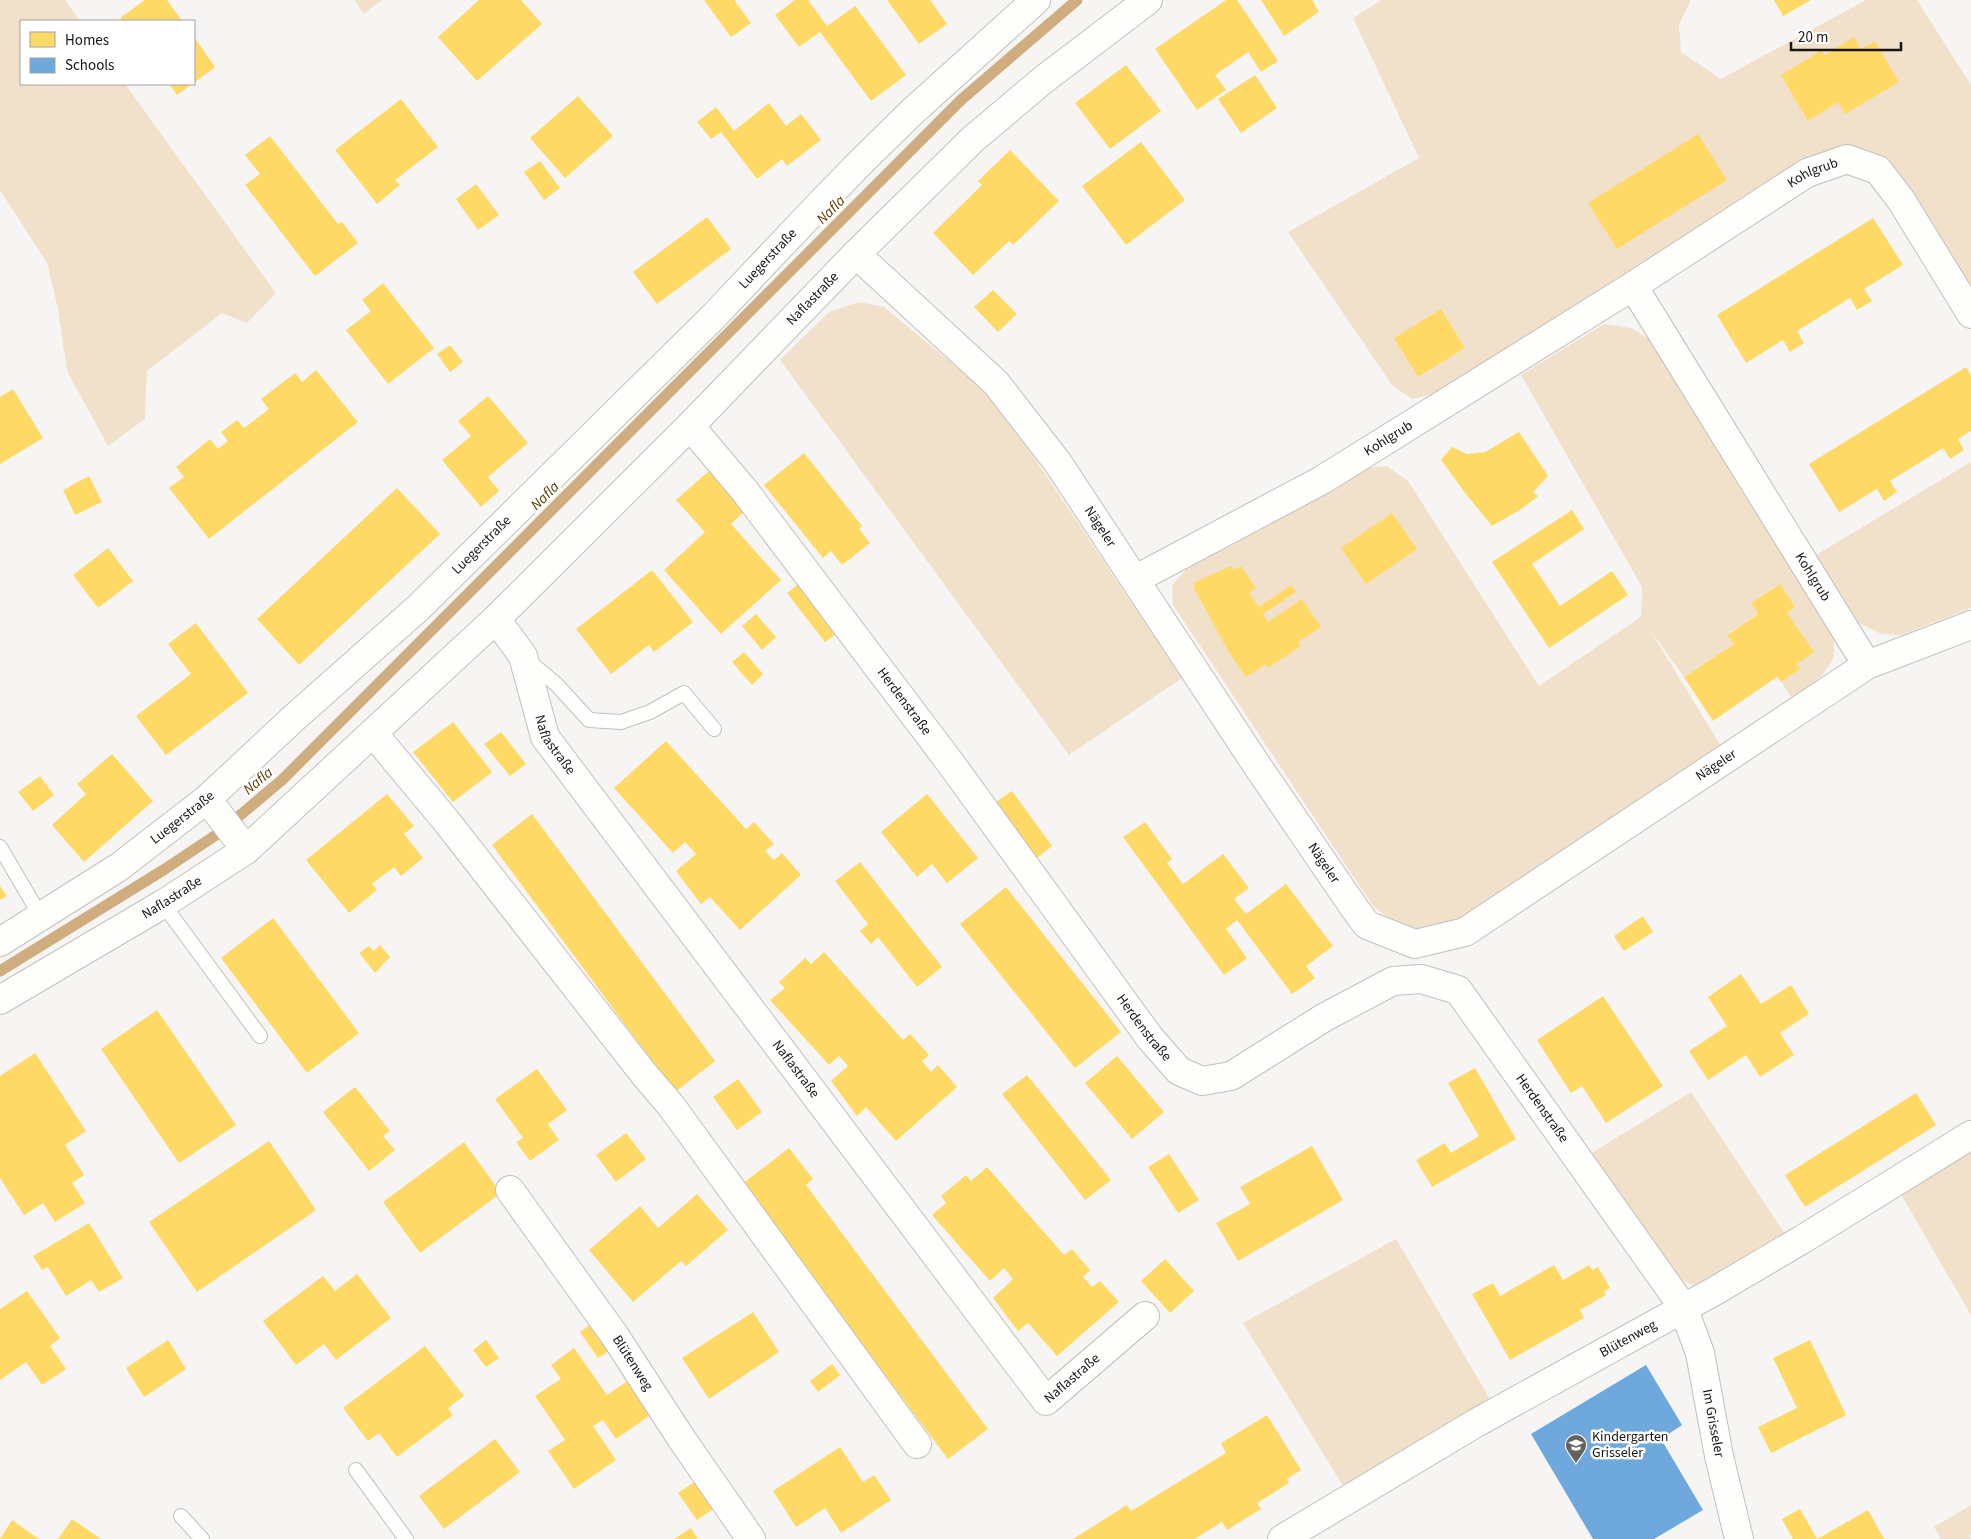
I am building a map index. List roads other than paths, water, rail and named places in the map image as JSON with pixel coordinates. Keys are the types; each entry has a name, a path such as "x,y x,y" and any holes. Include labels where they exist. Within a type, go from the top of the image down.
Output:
{"street":[{"name":"Luegerstraße","path":"0,942 119,867 212,805 295,717 418,608 713,317 863,160 912,112 1036,0"},
{"name":"Naflastraße","path":"0,1000 163,904 242,844 372,734 496,619 690,426 856,254 973,139 1043,80 1148,0"},
{"name":"Kohlgrub","path":"1136,578 1322,480 1633,286 1807,173 1847,159 1878,170 1901,200 1971,314"},
{"name":"Nägeler","path":"856,254 996,383 1058,463 1136,578 1256,764 1355,909 1367,925 1415,944 1465,932 1867,664 1971,625"},
{"name":"Kohlgrub","path":"1633,286 1867,664"},
{"name":"Herdenstraße","path":"690,426 744,490 949,761 1150,1038 1178,1071 1202,1081 1231,1076 1325,1017 1393,981 1421,979 1458,990 1683,1307"},
{"name":"Naflastraße","path":"496,619 523,656 544,736 1046,1401 1145,1316"},
{"path":"372,734 447,822 644,1074 672,1107 917,1444"},
{"path":"212,805 242,844"},
{"name":"Blütenweg","path":"1282,1539 1476,1423 1803,1239 1971,1135"},
{"name":"Blütenweg","path":"510,1190 614,1336 751,1539"},
{"name":"Im Grisseler","path":"1683,1307 1700,1353 1719,1456 1739,1539"}],"lane":[{"path":"523,656 556,684 589,720 621,722 650,712 684,693 714,729"},
{"path":"0,847 40,917"},
{"path":"163,904 260,1036"},
{"path":"356,1470 406,1539"},
{"path":"181,1516 202,1539"}],"waterway":[{"name":"Nafla","path":"0,971 165,869 219,833 282,780 961,100 1077,0"}],"place":[{"name":"Kindergarten Grisseler","path":"1576,1464"}]}
